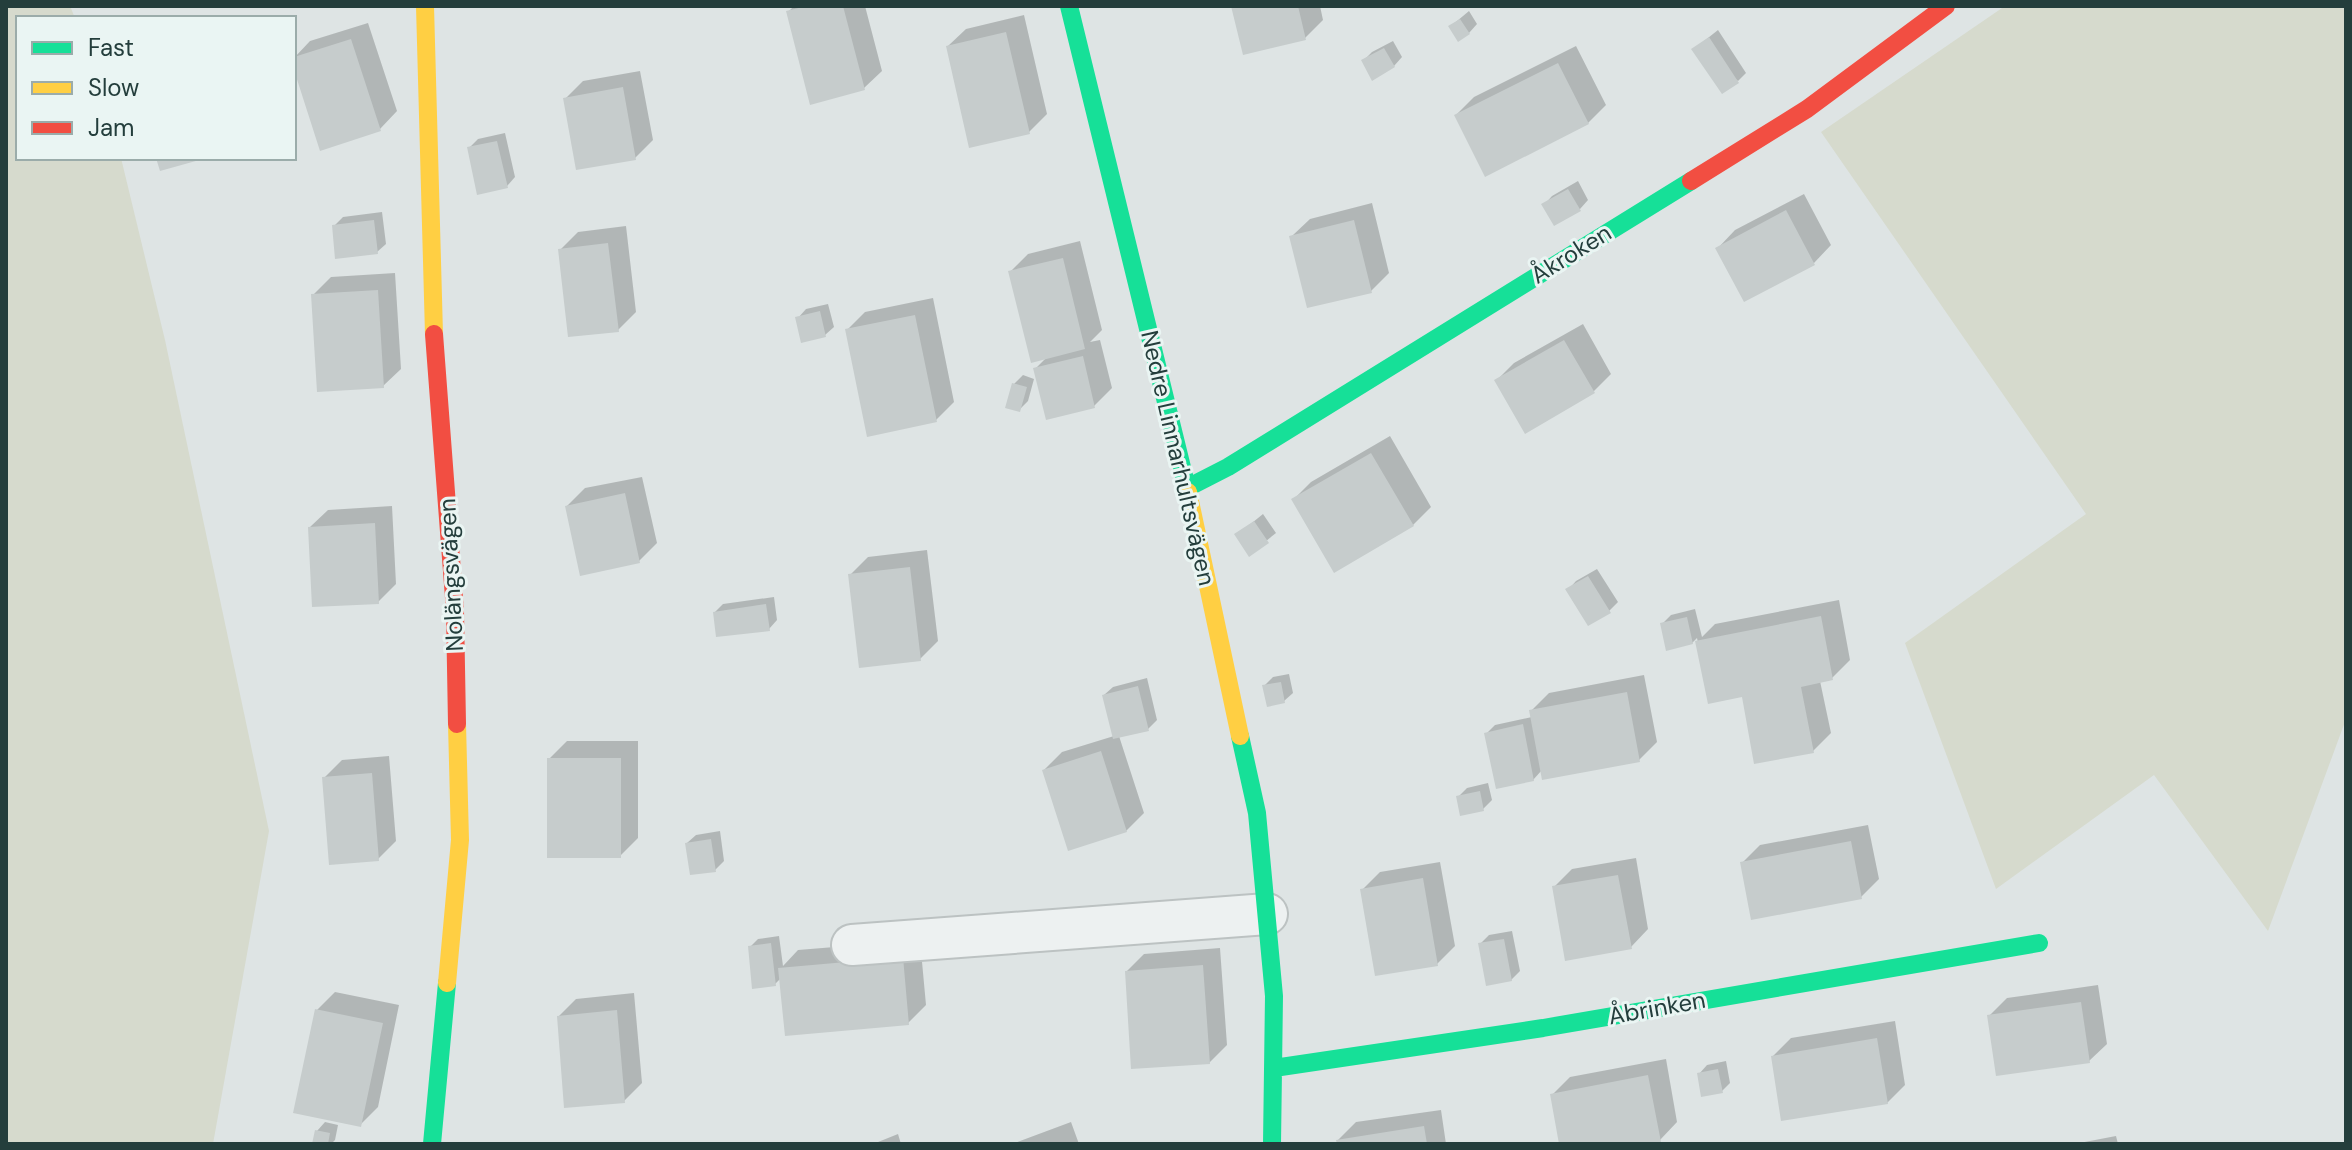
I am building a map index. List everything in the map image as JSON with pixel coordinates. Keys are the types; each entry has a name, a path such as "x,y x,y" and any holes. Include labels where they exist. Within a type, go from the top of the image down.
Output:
{"street":[{"name":"Nolängsvägen","path":"425,6 434,327 455,611 460,828 432,1144"},
{"name":"Nedre Linnarhultsvägen","path":"1069,6 1187,488 1257,813 1274,996 1272,1144"},
{"name":"Åkroken","path":"1187,488 1253,451 1807,109 1946,6"},
{"path":"852,945 1267,914"},
{"name":"Åbrinken","path":"1274,1068 1543,1028 2039,943"}],"shaded area":[{"path":"6,6 70,6 74,16 16,16 16,160 121,160 165,340 269,831 213,1144 6,1144"},
{"path":"2005,6 2346,6 2346,719 2268,931 2154,775 1996,889 1905,643 2086,514 1821,132"}],"building":[{"path":"807,6 843,6 865,90 810,105 786,11"},
{"path":"1231,6 1298,6 1306,40 1243,55"},
{"path":"1460,19 1470,34 1458,42 1448,26"},
{"path":"1006,32 1030,134 969,148 946,46"},
{"path":"1709,37 1739,83 1722,94 1691,49"},
{"path":"351,39 381,131 320,151 296,76 296,56"},
{"path":"1384,48 1395,67 1372,81 1361,60"},
{"path":"1558,63 1589,124 1485,177 1454,115"},
{"path":"623,87 636,160 576,170 563,98"},
{"path":"497,141 508,188 477,195 467,147"},
{"path":"157,160 199,160 160,171"},
{"path":"1568,189 1581,211 1554,226 1541,204"},
{"path":"1786,210 1815,265 1744,302 1715,248"},
{"path":"374,220 378,254 335,259 332,225"},
{"path":"1354,220 1372,293 1307,308 1289,236"},
{"path":"608,243 619,332 568,337 558,249"},
{"path":"1063,258 1085,349 1031,363 1008,271"},
{"path":"378,290 384,388 317,392 311,294"},
{"path":"820,311 826,337 801,343 795,317"},
{"path":"915,315 937,422 867,437 845,329"},
{"path":"1564,340 1595,393 1525,434 1494,380"},
{"path":"1083,356 1095,408 1046,420 1033,368"},
{"path":"1012,383 1027,387 1020,412 1005,408"},
{"path":"1371,453 1414,526 1334,573 1291,499"},
{"path":"625,493 640,563 580,576 565,506"},
{"path":"1254,521 1269,543 1249,557 1234,534"},
{"path":"375,523 379,604 312,607 308,527"},
{"path":"910,567 921,661 859,668 848,574"},
{"path":"1588,576 1611,613 1588,626 1565,589"},
{"path":"766,604 770,631 716,637 713,612"},
{"path":"1821,616 1833,680 1801,687 1814,753 1754,764 1742,697 1708,704 1695,641"},
{"path":"1687,617 1693,644 1666,651 1660,623"},
{"path":"1281,682 1285,703 1267,707 1262,685"},
{"path":"1138,686 1149,731 1113,739 1102,695"},
{"path":"1627,692 1640,762 1542,780 1529,710"},
{"path":"1523,724 1534,781 1496,789 1484,733"},
{"path":"1101,751 1127,832 1068,851 1042,770"},
{"path":"547,758 621,758 621,858 547,858"},
{"path":"372,773 379,861 329,865 322,777"},
{"path":"1480,791 1484,811 1460,816 1456,796"},
{"path":"711,839 716,872 690,875 685,843"},
{"path":"1851,841 1862,899 1751,920 1740,862"},
{"path":"1618,875 1632,949 1565,961 1552,886"},
{"path":"1423,878 1438,966 1375,976 1360,889"},
{"path":"1504,939 1512,981 1486,986 1478,943"},
{"path":"771,943 776,986 752,989 748,946"},
{"path":"903,957 909,1025 785,1036 778,968"},
{"path":"1203,965 1210,1064 1131,1069 1125,971"},
{"path":"2081,1002 2090,1063 1996,1076 1987,1015"},
{"path":"315,1009 383,1023 361,1127 293,1113"},
{"path":"617,1010 625,1103 564,1108 557,1016"},
{"path":"1877,1038 1888,1104 1781,1121 1771,1056"},
{"path":"1718,1069 1723,1093 1701,1097 1697,1073"},
{"path":"1648,1075 1661,1142 1559,1144 1550,1094"},
{"path":"1424,1126 1427,1144 1337,1144 1336,1140"},
{"path":"315,1130 330,1133 328,1144 312,1144"}],"traffic: fast":[{"path":"1069,6 1188,492"},
{"path":"1187,488 1228,467 1691,181"},
{"path":"1240,736 1257,813 1274,996 1272,1144"},
{"path":"1274,1068 1543,1028 2039,943"},
{"path":"432,1144 447,983"}],"traffic: slow":[{"path":"425,6 434,334"},
{"path":"1188,492 1240,736"},
{"path":"447,983 460,840 457,724"}],"traffic: jam":[{"path":"1691,181 1807,109 1946,6"},
{"path":"434,334 455,611 457,724"}]}
